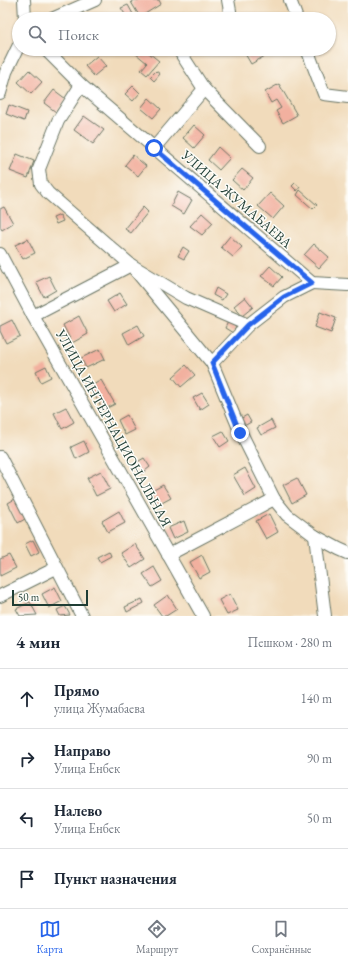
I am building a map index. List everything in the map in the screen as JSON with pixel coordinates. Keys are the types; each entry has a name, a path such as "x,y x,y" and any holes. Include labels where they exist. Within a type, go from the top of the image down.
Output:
{"street":[{"path":"24,0 25,12"},
{"path":"68,12 95,0"},
{"path":"228,0 230,12"},
{"path":"290,0 294,12"},
{"path":"0,93 3,71 12,56"},
{"name":"УЛИЦА ЖУМАБАЕВА","path":"52,56 81,86 312,283"},
{"path":"183,56 204,89 260,146"},
{"path":"310,56 324,94 348,97"},
{"path":"81,86 58,121 39,169 41,184 48,193 131,265 212,363 240,433 274,499 287,515 315,536 339,550 348,553"},
{"path":"154,148 204,89"},
{"name":"УЛИЦА ИНТЕРНАЦИОНАЛЬНАЯ","path":"0,254 33,316 202,616"},
{"path":"33,316 131,265"},
{"path":"131,265 186,298 248,325"},
{"path":"212,363 248,325 284,297 312,283 348,285"},
{"path":"0,457 82,616"},
{"path":"168,556 274,499"},
{"path":"315,536 325,616"},
{"path":"0,596 56,568"}],"building":[{"path":"135,0 159,0 161,4 148,12 137,12 131,2"},
{"path":"128,5 132,12 124,12 121,8"},
{"path":"97,56 106,66 94,76 85,66"},
{"path":"139,56 153,56 159,61 147,75 141,70 147,63"},
{"path":"246,56 265,56 251,64"},
{"path":"29,70 42,82 31,94 18,82"},
{"path":"156,71 160,74 154,81 150,77"},
{"path":"279,84 297,115 283,123 276,111 281,108 276,100 271,103 265,92"},
{"path":"133,86 140,93 133,101 125,94"},
{"path":"54,90 66,99 56,112 44,103"},
{"path":"149,98 161,109 153,118 141,108"},
{"path":"9,105 27,112 24,121 6,114"},
{"path":"84,116 104,130 93,144 74,130"},
{"path":"194,125 205,135 194,148 183,138"},
{"path":"218,147 230,158 219,170 208,160"},
{"path":"17,154 34,161 28,178 10,171"},
{"path":"133,155 146,166 138,176 125,165"},
{"path":"242,169 253,178 243,190 232,180"},
{"path":"295,183 300,187 297,191 292,186"},
{"path":"300,190 317,205 313,209 297,195"},
{"path":"178,192 192,200 184,214 171,206"},
{"path":"270,193 284,206 273,219 258,206"},
{"path":"4,207 13,223 2,230 0,227 0,209"},
{"path":"143,207 148,212 131,233 125,229"},
{"path":"202,213 213,223 202,235 190,226"},
{"path":"60,215 63,221 56,224 53,218"},
{"path":"230,236 242,247 233,257 221,247"},
{"path":"28,239 35,253 23,259 15,245"},
{"path":"314,244 329,257 319,268 304,255"},
{"path":"183,247 189,251 184,259 178,256"},
{"path":"270,266 282,277 274,286 261,276"},
{"path":"49,276 56,290 44,297 36,282"},
{"path":"216,288 226,294 222,300 213,295"},
{"path":"120,293 127,304 114,312 107,301"},
{"path":"245,297 253,307 242,316 234,306"},
{"path":"320,312 336,318 331,333 315,327"},
{"path":"79,316 88,334 72,343 63,325"},
{"path":"12,320 20,336 6,343 0,331 0,326"},
{"path":"228,322 236,327 233,333 225,328"},
{"path":"138,325 144,336 129,345 123,333"},
{"path":"100,349 105,359 86,368 81,358"},
{"path":"186,365 195,375 181,387 173,377"},
{"path":"46,366 51,377 41,382 36,371"},
{"path":"101,380 115,404 103,410 90,387"},
{"path":"202,393 209,404 200,410 193,398"},
{"path":"66,407 74,422 62,429 54,413"},
{"path":"127,415 135,430 125,435 118,420"},
{"path":"247,415 251,422 244,426 240,419"},
{"path":"271,420 275,428 261,435 257,428"},
{"path":"223,431 229,441 220,447 213,436"},
{"path":"84,441 89,452 76,459 71,447"},
{"path":"144,458 150,467 141,474 134,464"},
{"path":"245,468 256,489 245,496 233,475"},
{"path":"101,471 110,489 96,496 87,478"},
{"path":"297,478 306,495 292,503 283,485"},
{"path":"163,485 171,498 158,505 150,492"},
{"path":"15,499 25,519 18,523 8,503"},
{"path":"119,511 125,523 108,532 102,521"},
{"path":"269,514 278,532 266,539 256,521"},
{"path":"184,521 188,532 173,539 168,528"},
{"path":"33,540 39,552 31,556 25,544"},
{"path":"135,544 145,559 131,568 121,553"},
{"path":"109,551 111,556 100,562 97,557"},
{"path":"9,555 16,568 0,576 0,559"},
{"path":"202,555 210,572 199,578 190,562"},
{"path":"154,567 162,581 152,587 143,574"},
{"path":"55,587 62,601 49,608 42,594"},
{"path":"230,594 238,610 227,615 219,600"},
{"path":"168,595 177,609 166,616 162,616 154,605"},
{"path":"142,599 144,603 127,612 125,607"},
{"path":"30,602 37,615 20,616 16,609"},
{"path":"65,606 70,615 60,616 57,610"}],"route":[{"path":"154,148 312,283 284,297 248,325 212,363 240,433"}]}
